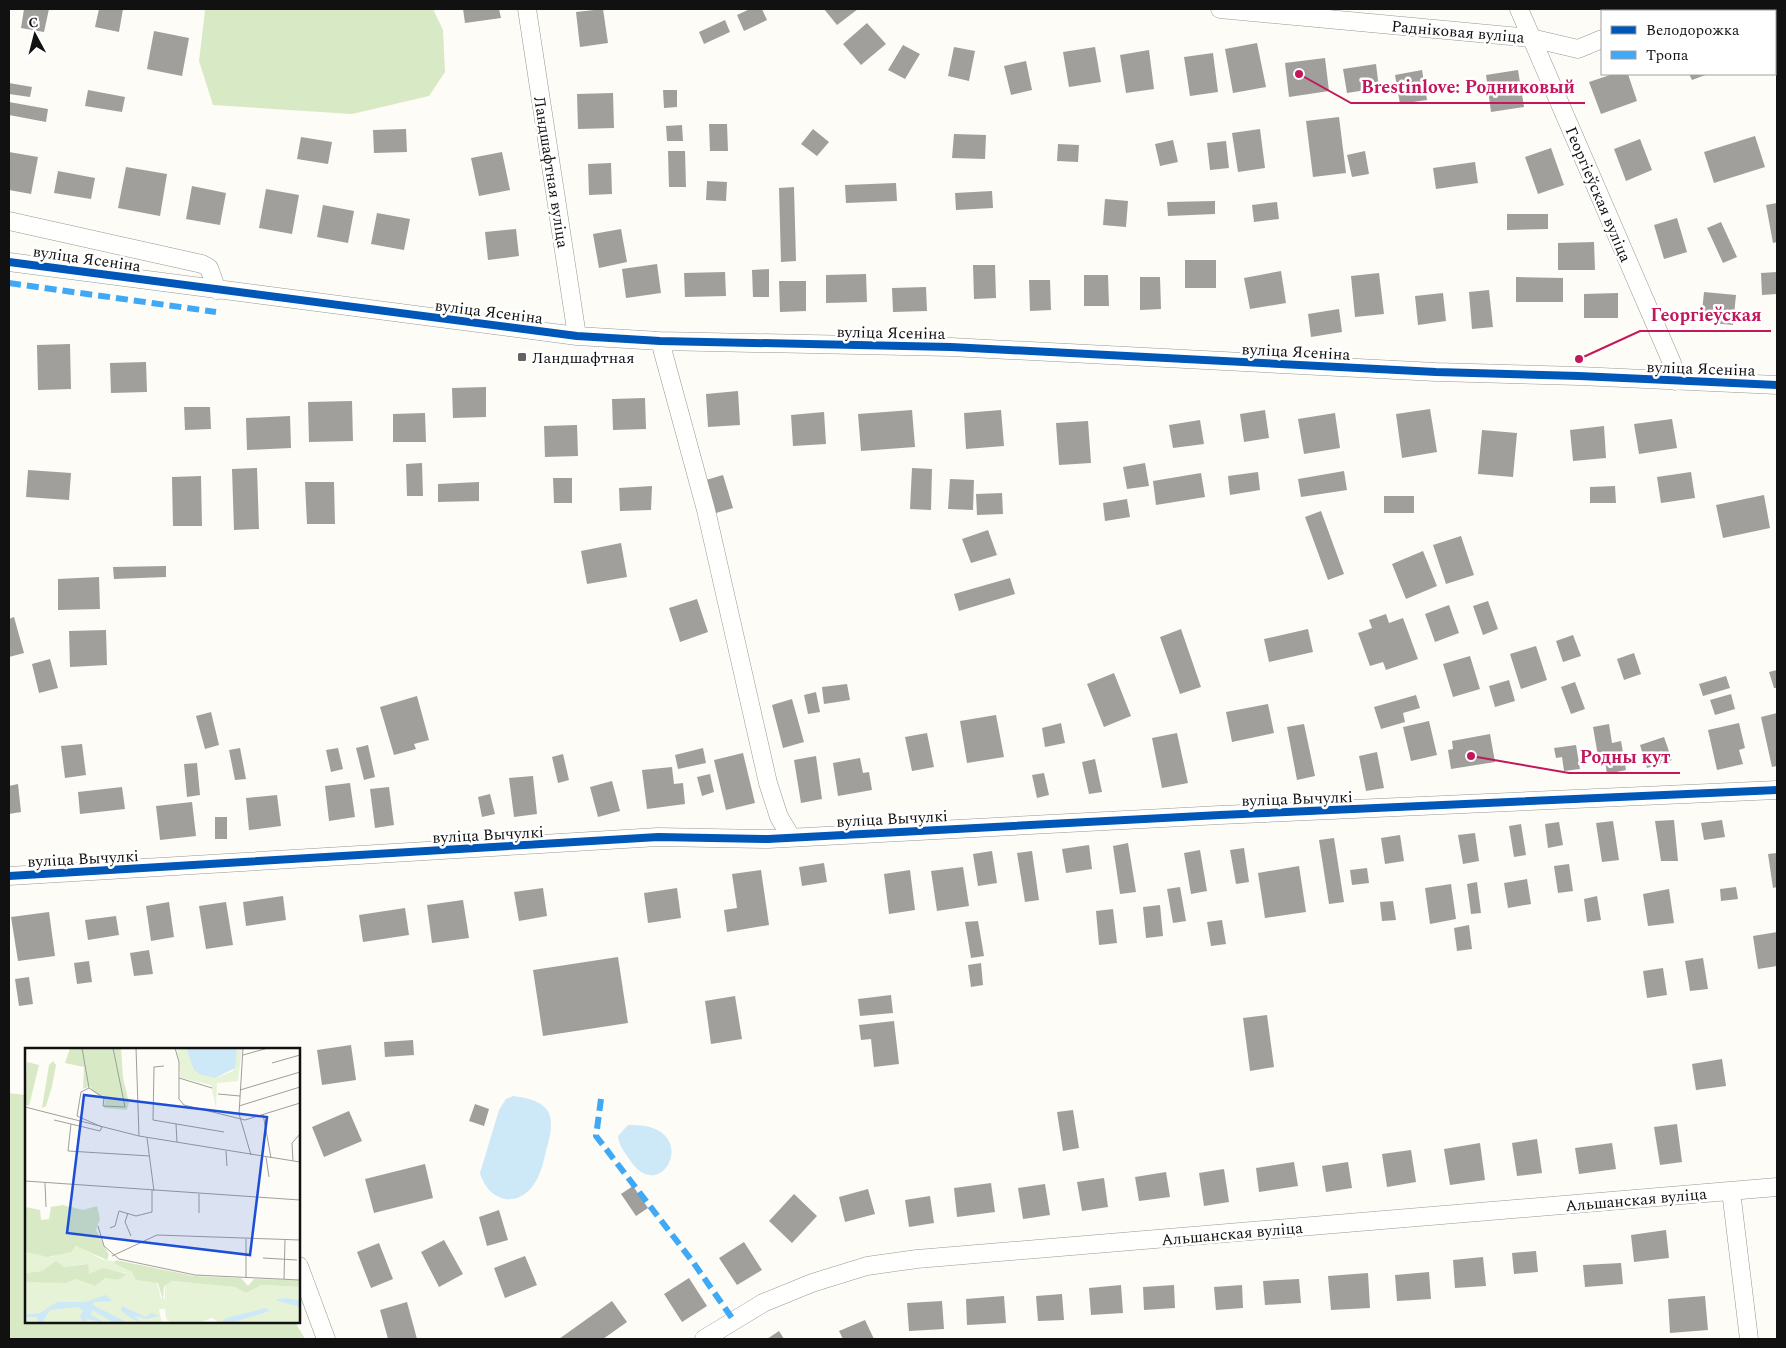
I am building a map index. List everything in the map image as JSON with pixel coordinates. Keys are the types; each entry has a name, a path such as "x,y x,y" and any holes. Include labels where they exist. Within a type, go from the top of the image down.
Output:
{"street":[{"name":"Ландшафтная вуліца","path":"527,9 577,336"},
{"name":"Радніковая вуліца","path":"1220,9 1531,38 1578,49 1601,39"},
{"name":"Георгіеўская вуліца","path":"1519,9 1672,363 1674,381"},
{"path":"9,221 202,264 209,268 217,290"},
{"name":"вуліца Ясеніна","path":"9,262 577,336 660,341 951,346 1436,372 1777,385"},
{"path":"660,341 706,510 768,783 779,817 790,837"},
{"name":"вуліца Вычулкі","path":"9,876 658,838 768,839 1220,815 1777,790"},
{"name":"Альшанская вуліца","path":"704,1339 763,1303 812,1283 867,1266 892,1262 1777,1187"},
{"path":"1731,1191 1749,1339"},
{"path":"300,1269 326,1339"}],"green space":[{"path":"203,9 433,9 443,30 445,72 429,96 352,114 213,105 199,61 205,11"},
{"path":"9,1093 25,1095 25,1323 296,1323 305,1339 9,1339"}],"water":[{"path":"513,1096 527,1098 544,1107 549,1113 551,1129 542,1165 535,1183 525,1194 509,1199 502,1198 488,1189 480,1173 499,1110 506,1099"},
{"path":"628,1125 651,1128 665,1136 671,1147 671,1159 665,1169 656,1175 644,1174 632,1163 621,1147 618,1136"}],"building":[{"path":"24,9 49,9 44,32 21,28"},
{"path":"99,9 123,9 119,32 95,27"},
{"path":"463,9 499,9 501,18 465,23"},
{"path":"603,9 608,43 580,47 576,12"},
{"path":"750,9 762,9 767,20 744,31 737,15"},
{"path":"824,9 858,9 837,25"},
{"path":"725,20 730,32 704,44 699,32"},
{"path":"867,23 886,44 861,65 843,44"},
{"path":"154,31 189,38 182,76 147,69"},
{"path":"1257,43 1266,87 1233,93 1225,49"},
{"path":"903,45 920,54 905,79 888,70"},
{"path":"954,47 975,51 969,81 948,76"},
{"path":"1095,47 1101,82 1069,87 1063,52"},
{"path":"1149,50 1154,89 1126,93 1120,55"},
{"path":"1213,53 1218,92 1190,96 1184,57"},
{"path":"1325,58 1329,91 1289,97 1285,63"},
{"path":"1026,61 1032,90 1011,95 1004,66"},
{"path":"1376,64 1379,88 1347,93 1343,69"},
{"path":"1422,70 1427,100 1400,104 1395,75"},
{"path":"1518,70 1524,107 1491,112 1486,75"},
{"path":"1610,75 1628,75 1637,101 1601,114 1589,82"},
{"path":"1690,75 1705,75 1692,80"},
{"path":"9,83 32,87 30,97 9,94"},
{"path":"88,90 125,97 122,112 85,106"},
{"path":"663,90 677,90 677,107 664,108"},
{"path":"613,93 614,128 578,129 577,94"},
{"path":"9,102 48,109 46,122 9,115"},
{"path":"1339,117 1346,173 1313,177 1306,121"},
{"path":"709,124 727,124 728,151 710,151"},
{"path":"682,125 683,141 667,141 666,126"},
{"path":"406,129 407,152 374,153 373,130"},
{"path":"813,129 829,142 817,156 801,144"},
{"path":"1260,129 1265,168 1238,172 1232,133"},
{"path":"954,134 986,135 985,159 952,158"},
{"path":"1755,136 1765,167 1714,183 1704,152"},
{"path":"301,137 332,142 328,164 297,159"},
{"path":"1640,139 1652,170 1626,181 1614,149"},
{"path":"1173,140 1178,162 1160,166 1155,144"},
{"path":"1226,141 1229,168 1210,170 1207,143"},
{"path":"1058,144 1079,145 1078,162 1057,161"},
{"path":"1551,148 1564,185 1538,194 1525,157"},
{"path":"668,151 685,151 686,187 669,187"},
{"path":"1365,151 1369,174 1352,177 1347,155"},
{"path":"9,152 38,157 31,194 9,190"},
{"path":"502,152 510,190 479,196 471,158"},
{"path":"1475,162 1478,183 1436,189 1433,168"},
{"path":"611,163 612,194 589,195 588,164"},
{"path":"126,167 167,174 160,216 118,208"},
{"path":"58,171 95,178 91,199 54,193"},
{"path":"707,181 727,182 726,201 706,200"},
{"path":"896,183 897,201 846,203 845,185"},
{"path":"192,186 226,193 220,225 186,219"},
{"path":"794,187 796,261 781,262 779,188"},
{"path":"266,189 299,195 292,234 259,228"},
{"path":"992,191 993,208 956,210 955,193"},
{"path":"1105,199 1128,201 1126,227 1103,225"},
{"path":"1215,201 1215,214 1168,216 1167,202"},
{"path":"1277,202 1279,219 1254,222 1252,205"},
{"path":"1777,203 1777,242 1773,243 1766,205"},
{"path":"323,205 354,211 348,243 317,237"},
{"path":"377,213 410,219 404,250 371,244"},
{"path":"1507,214 1548,214 1548,229 1507,230"},
{"path":"1677,218 1687,252 1664,259 1654,225"},
{"path":"1721,222 1737,257 1723,263 1707,228"},
{"path":"516,229 519,256 488,260 485,232"},
{"path":"621,229 627,262 599,268 593,234"},
{"path":"1594,242 1595,270 1558,270 1558,243"},
{"path":"1185,260 1216,260 1216,288 1185,288"},
{"path":"657,264 661,293 626,298 622,269"},
{"path":"973,265 995,265 996,298 974,299"},
{"path":"769,269 769,297 753,297 752,270"},
{"path":"1281,271 1286,303 1250,309 1244,278"},
{"path":"725,272 726,296 685,297 684,273"},
{"path":"1777,272 1777,294 1762,295 1761,273"},
{"path":"1379,273 1384,314 1355,317 1351,276"},
{"path":"866,274 867,302 826,303 826,275"},
{"path":"1084,275 1108,275 1109,306 1084,306"},
{"path":"1140,277 1160,277 1161,309 1140,310"},
{"path":"1516,277 1563,278 1563,302 1516,302"},
{"path":"1029,280 1050,280 1051,310 1030,311"},
{"path":"779,281 806,281 806,311 780,312"},
{"path":"926,287 927,311 893,312 892,288"},
{"path":"1489,290 1493,327 1472,329 1469,292"},
{"path":"1704,292 1736,295 1733,325 1701,322"},
{"path":"1443,293 1446,321 1418,325 1415,296"},
{"path":"1618,293 1618,318 1584,318 1584,294"},
{"path":"1339,309 1342,332 1311,337 1308,314"},
{"path":"70,344 71,389 38,390 37,345"},
{"path":"146,362 147,392 111,393 110,363"},
{"path":"486,387 486,417 453,418 452,388"},
{"path":"738,391 740,425 708,427 706,394"},
{"path":"645,398 646,429 613,430 612,399"},
{"path":"352,401 353,441 309,442 308,402"},
{"path":"184,407 210,407 211,429 185,430"},
{"path":"1430,409 1437,452 1402,458 1396,414"},
{"path":"912,410 915,447 861,451 858,414"},
{"path":"1001,410 1004,446 966,449 964,413"},
{"path":"1265,410 1269,438 1244,442 1240,414"},
{"path":"824,412 826,444 793,446 791,415"},
{"path":"425,413 426,442 393,442 393,414"},
{"path":"1335,413 1340,448 1304,454 1298,419"},
{"path":"290,416 291,448 247,450 246,418"},
{"path":"1672,419 1677,448 1639,454 1634,424"},
{"path":"1200,420 1204,444 1173,448 1169,425"},
{"path":"1088,421 1091,463 1059,465 1056,423"},
{"path":"577,425 578,456 545,457 544,426"},
{"path":"1604,426 1606,458 1573,461 1570,430"},
{"path":"1482,430 1517,433 1513,477 1478,474"},
{"path":"422,463 423,496 407,496 406,464"},
{"path":"1145,463 1149,486 1127,489 1123,467"},
{"path":"257,468 259,529 234,530 232,469"},
{"path":"912,468 932,469 931,510 910,509"},
{"path":"28,470 71,473 69,500 26,497"},
{"path":"1344,471 1347,490 1301,497 1298,479"},
{"path":"1258,472 1260,490 1230,495 1228,476"},
{"path":"1691,472 1695,498 1661,503 1657,477"},
{"path":"1201,473 1205,497 1156,505 1153,481"},
{"path":"723,475 733,508 716,513 706,480"},
{"path":"201,476 202,526 173,526 172,477"},
{"path":"553,478 572,478 572,503 554,503"},
{"path":"950,479 974,480 973,510 948,509"},
{"path":"305,482 334,482 335,524 307,524"},
{"path":"479,482 479,501 438,502 438,484"},
{"path":"652,486 651,510 620,511 619,488"},
{"path":"1615,486 1616,503 1590,503 1590,487"},
{"path":"1002,493 1003,514 977,515 976,494"},
{"path":"1764,495 1770,528 1723,538 1716,505"},
{"path":"1384,496 1414,496 1414,513 1384,513"},
{"path":"1127,499 1130,517 1105,521 1103,503"},
{"path":"1321,511 1344,574 1328,580 1305,517"},
{"path":"988,530 997,555 971,563 962,539"},
{"path":"1461,536 1474,575 1446,584 1433,545"},
{"path":"621,543 627,577 587,584 581,551"},
{"path":"1423,551 1437,586 1406,599 1392,564"},
{"path":"166,566 166,577 114,579 113,567"},
{"path":"99,577 100,609 58,610 58,579"},
{"path":"1010,578 1015,594 959,611 954,594"},
{"path":"697,599 708,632 680,642 669,608"},
{"path":"1488,601 1498,629 1483,635 1473,606"},
{"path":"1449,605 1459,633 1435,642 1425,614"},
{"path":"1386,614 1389,623 1403,618 1418,659 1386,670 1383,662 1370,666 1358,633 1372,628 1369,620"},
{"path":"14,617 24,653 9,657 9,619"},
{"path":"1181,629 1201,687 1180,694 1160,637"},
{"path":"1308,629 1313,652 1269,662 1264,639"},
{"path":"106,630 107,665 70,667 69,631"},
{"path":"1573,635 1581,656 1563,662 1556,641"},
{"path":"1536,646 1547,680 1521,689 1510,654"},
{"path":"1634,653 1641,674 1624,680 1617,659"},
{"path":"1470,656 1480,689 1453,697 1443,664"},
{"path":"50,659 58,688 39,693 32,664"},
{"path":"1777,670 1777,688 1774,688 1769,672"},
{"path":"1114,673 1131,716 1104,727 1087,684"},
{"path":"1726,676 1730,688 1703,696 1699,684"},
{"path":"1509,680 1515,701 1495,707 1489,686"},
{"path":"1575,682 1585,709 1571,714 1561,687"},
{"path":"847,684 850,700 824,704 822,687"},
{"path":"816,692 820,712 808,714 804,695"},
{"path":"1731,694 1735,709 1715,715 1710,700"},
{"path":"1416,695 1420,708 1403,713 1405,722 1381,729 1374,707"},
{"path":"417,696 429,740 414,744 416,749 394,755 380,707"},
{"path":"792,699 804,742 783,748 772,705"},
{"path":"1268,704 1274,733 1232,742 1226,712"},
{"path":"211,712 219,745 205,749 196,716"},
{"path":"1777,713 1777,766 1772,767 1761,717"},
{"path":"996,715 1004,757 967,763 960,721"},
{"path":"1429,721 1437,755 1411,761 1403,727"},
{"path":"1061,723 1065,743 1045,747 1042,728"},
{"path":"1739,723 1745,748 1739,750 1743,764 1717,770 1708,730"},
{"path":"1304,724 1315,776 1297,780 1287,727"},
{"path":"1609,724 1612,743 1621,741 1626,770 1607,774 1605,761 1599,762 1593,727"},
{"path":"927,733 934,767 912,771 905,737"},
{"path":"1177,733 1188,783 1162,788 1152,738"},
{"path":"1490,734 1495,762 1451,769 1448,750 1453,749 1452,741"},
{"path":"1664,737 1672,760 1647,768 1640,745"},
{"path":"82,744 86,775 65,778 61,746"},
{"path":"368,745 375,777 364,780 356,748"},
{"path":"1576,745 1580,769 1564,771 1562,757 1556,758 1554,748"},
{"path":"240,748 246,779 235,780 229,750"},
{"path":"338,748 343,769 331,772 326,750"},
{"path":"703,748 706,763 678,769 675,755"},
{"path":"1377,752 1384,788 1366,791 1359,756"},
{"path":"743,753 755,803 726,810 714,760"},
{"path":"563,754 569,780 558,783 552,757"},
{"path":"816,756 822,799 801,803 794,760"},
{"path":"860,758 863,773 869,772 872,790 838,796 833,763"},
{"path":"1095,759 1102,792 1089,794 1082,762"},
{"path":"197,763 200,795 187,797 184,764"},
{"path":"672,767 674,784 683,783 685,804 647,809 642,770"},
{"path":"1044,773 1049,795 1037,798 1032,775"},
{"path":"710,774 714,792 702,796 697,777"},
{"path":"533,776 537,814 514,817 509,778"},
{"path":"612,781 620,811 598,817 590,787"},
{"path":"350,783 355,817 329,821 325,786"},
{"path":"18,784 21,812 9,814 9,786"},
{"path":"122,787 125,809 80,814 78,792"},
{"path":"389,787 394,825 375,828 370,789"},
{"path":"490,794 495,814 482,817 478,797"},
{"path":"277,795 281,826 249,830 246,798"},
{"path":"192,802 196,836 160,840 156,806"},
{"path":"215,817 227,817 227,839 215,839"},
{"path":"1674,820 1678,861 1661,861 1655,821"},
{"path":"1722,820 1725,837 1704,840 1701,823"},
{"path":"1613,821 1619,860 1602,862 1596,823"},
{"path":"1559,822 1563,845 1548,848 1545,824"},
{"path":"1521,824 1526,855 1514,857 1509,826"},
{"path":"1475,833 1479,861 1463,864 1458,835"},
{"path":"1400,835 1404,861 1385,864 1381,838"},
{"path":"1334,838 1344,902 1329,904 1319,840"},
{"path":"1128,843 1136,892 1120,894 1113,846"},
{"path":"1089,845 1092,869 1066,873 1062,849"},
{"path":"1244,848 1249,882 1236,884 1230,850"},
{"path":"1200,850 1207,891 1191,894 1184,853"},
{"path":"992,851 997,883 978,886 973,854"},
{"path":"1032,851 1039,900 1025,902 1017,853"},
{"path":"1777,853 1777,887 1773,888 1768,854"},
{"path":"824,863 827,882 802,886 799,867"},
{"path":"1569,864 1573,891 1558,893 1554,866"},
{"path":"1299,866 1306,912 1265,918 1258,873"},
{"path":"963,867 969,906 937,911 931,871"},
{"path":"1367,868 1369,883 1352,885 1350,870"},
{"path":"761,870 769,925 727,932 724,910 737,908 732,874"},
{"path":"910,870 915,910 889,914 884,874"},
{"path":"1527,879 1531,904 1508,908 1504,883"},
{"path":"1477,882 1481,913 1471,914 1467,884"},
{"path":"1451,884 1456,919 1430,924 1425,888"},
{"path":"1180,887 1186,921 1173,923 1167,889"},
{"path":"1736,887 1738,899 1721,901 1720,889"},
{"path":"543,888 547,916 519,921 514,892"},
{"path":"677,888 681,918 648,923 644,893"},
{"path":"1669,889 1674,923 1648,926 1643,894"},
{"path":"283,896 286,920 246,926 243,902"},
{"path":"1597,896 1601,920 1587,922 1584,899"},
{"path":"463,900 469,938 432,943 427,905"},
{"path":"1393,901 1396,920 1382,921 1380,902"},
{"path":"169,902 174,937 151,941 146,906"},
{"path":"226,902 233,945 206,949 199,906"},
{"path":"1160,905 1163,936 1146,938 1143,907"},
{"path":"405,908 409,935 363,942 359,915"},
{"path":"1113,909 1117,943 1099,945 1096,911"},
{"path":"49,912 55,956 18,961 11,917"},
{"path":"116,916 119,935 88,940 85,920"},
{"path":"1222,920 1226,944 1211,946 1207,922"},
{"path":"978,921 984,956 971,958 965,922"},
{"path":"1469,925 1472,949 1457,951 1454,928"},
{"path":"1777,932 1777,966 1758,969 1753,936"},
{"path":"149,950 153,974 134,976 130,953"},
{"path":"618,957 628,1023 543,1036 533,970"},
{"path":"1703,958 1708,989 1690,991 1685,961"},
{"path":"89,961 92,982 77,984 74,963"},
{"path":"981,963 983,985 971,987 968,965"},
{"path":"1663,968 1667,995 1647,998 1643,971"},
{"path":"29,977 33,1004 19,1006 15,979"},
{"path":"891,995 893,1013 860,1016 858,999"},
{"path":"735,996 742,1039 711,1044 705,1001"},
{"path":"1267,1015 1274,1067 1250,1071 1243,1018"},
{"path":"894,1021 899,1064 874,1067 871,1039 861,1040 859,1025"},
{"path":"413,1040 414,1055 385,1057 384,1042"},
{"path":"351,1045 356,1080 322,1085 317,1050"},
{"path":"1722,1059 1726,1086 1696,1090 1692,1064"},
{"path":"475,1104 489,1109 484,1126 469,1121"},
{"path":"1073,1110 1079,1148 1063,1151 1057,1112"},
{"path":"349,1111 362,1141 324,1157 312,1127"},
{"path":"1677,1124 1682,1162 1660,1165 1654,1127"},
{"path":"1537,1139 1542,1173 1517,1176 1512,1143"},
{"path":"1480,1143 1485,1180 1450,1185 1444,1149"},
{"path":"1612,1143 1616,1169 1579,1174 1575,1148"},
{"path":"1411,1150 1416,1182 1387,1187 1382,1154"},
{"path":"1294,1162 1298,1186 1259,1192 1256,1168"},
{"path":"1348,1162 1352,1188 1326,1192 1322,1166"},
{"path":"425,1164 433,1198 374,1213 365,1179"},
{"path":"1224,1169 1229,1202 1204,1206 1199,1173"},
{"path":"1166,1172 1170,1197 1139,1201 1135,1177"},
{"path":"1104,1178 1108,1207 1082,1211 1077,1182"},
{"path":"991,1183 995,1212 957,1217 954,1188"},
{"path":"1045,1184 1050,1215 1023,1219 1018,1188"},
{"path":"633,1186 648,1208 636,1216 621,1194"},
{"path":"868,1189 875,1214 845,1222 839,1197"},
{"path":"794,1194 817,1216 792,1243 769,1221"},
{"path":"930,1196 934,1223 909,1227 905,1200"},
{"path":"499,1210 508,1240 487,1246 479,1217"},
{"path":"1666,1230 1669,1258 1634,1262 1631,1235"},
{"path":"444,1240 463,1274 439,1287 421,1252"},
{"path":"744,1242 762,1270 737,1285 719,1258"},
{"path":"379,1243 393,1279 371,1288 357,1252"},
{"path":"1536,1251 1538,1272 1514,1274 1512,1253"},
{"path":"525,1256 537,1285 505,1298 494,1268"},
{"path":"1483,1257 1486,1286 1455,1288 1453,1260"},
{"path":"1621,1263 1623,1284 1585,1287 1583,1265"},
{"path":"1429,1272 1431,1299 1397,1301 1395,1275"},
{"path":"1368,1273 1370,1308 1331,1310 1328,1276"},
{"path":"689,1278 707,1306 682,1322 664,1294"},
{"path":"1299,1279 1301,1303 1265,1305 1263,1281"},
{"path":"1121,1285 1123,1313 1091,1315 1089,1288"},
{"path":"1174,1285 1175,1308 1144,1310 1143,1287"},
{"path":"1242,1285 1243,1308 1216,1310 1214,1287"},
{"path":"1062,1294 1064,1320 1038,1321 1036,1296"},
{"path":"1004,1296 1006,1323 967,1325 966,1299"},
{"path":"1705,1296 1708,1330 1670,1333 1668,1299"},
{"path":"612,1301 627,1322 603,1339 559,1339"},
{"path":"942,1301 944,1329 909,1331 907,1303"},
{"path":"407,1302 417,1339 388,1339 380,1310"},
{"path":"865,1320 874,1339 843,1339 839,1331"},
{"path":"779,1331 784,1339 767,1339"}],"marked path":[{"path":"9,283 216,312"},
{"path":"601,1099 596,1136 693,1262 734,1321"}],"cycle path":[{"path":"9,262 577,336 660,341 951,347 1436,372 1777,385"},
{"path":"9,876 658,837 768,839 1220,815 1777,790"}],"place":[{"name":"Brestinlove: Родниковый","path":"1299,74"},
{"name":"Ландшафтная","path":"522,357"},
{"name":"Георгіеўская","path":"1579,359"},
{"name":"Родны кут","path":"1471,756"}]}
